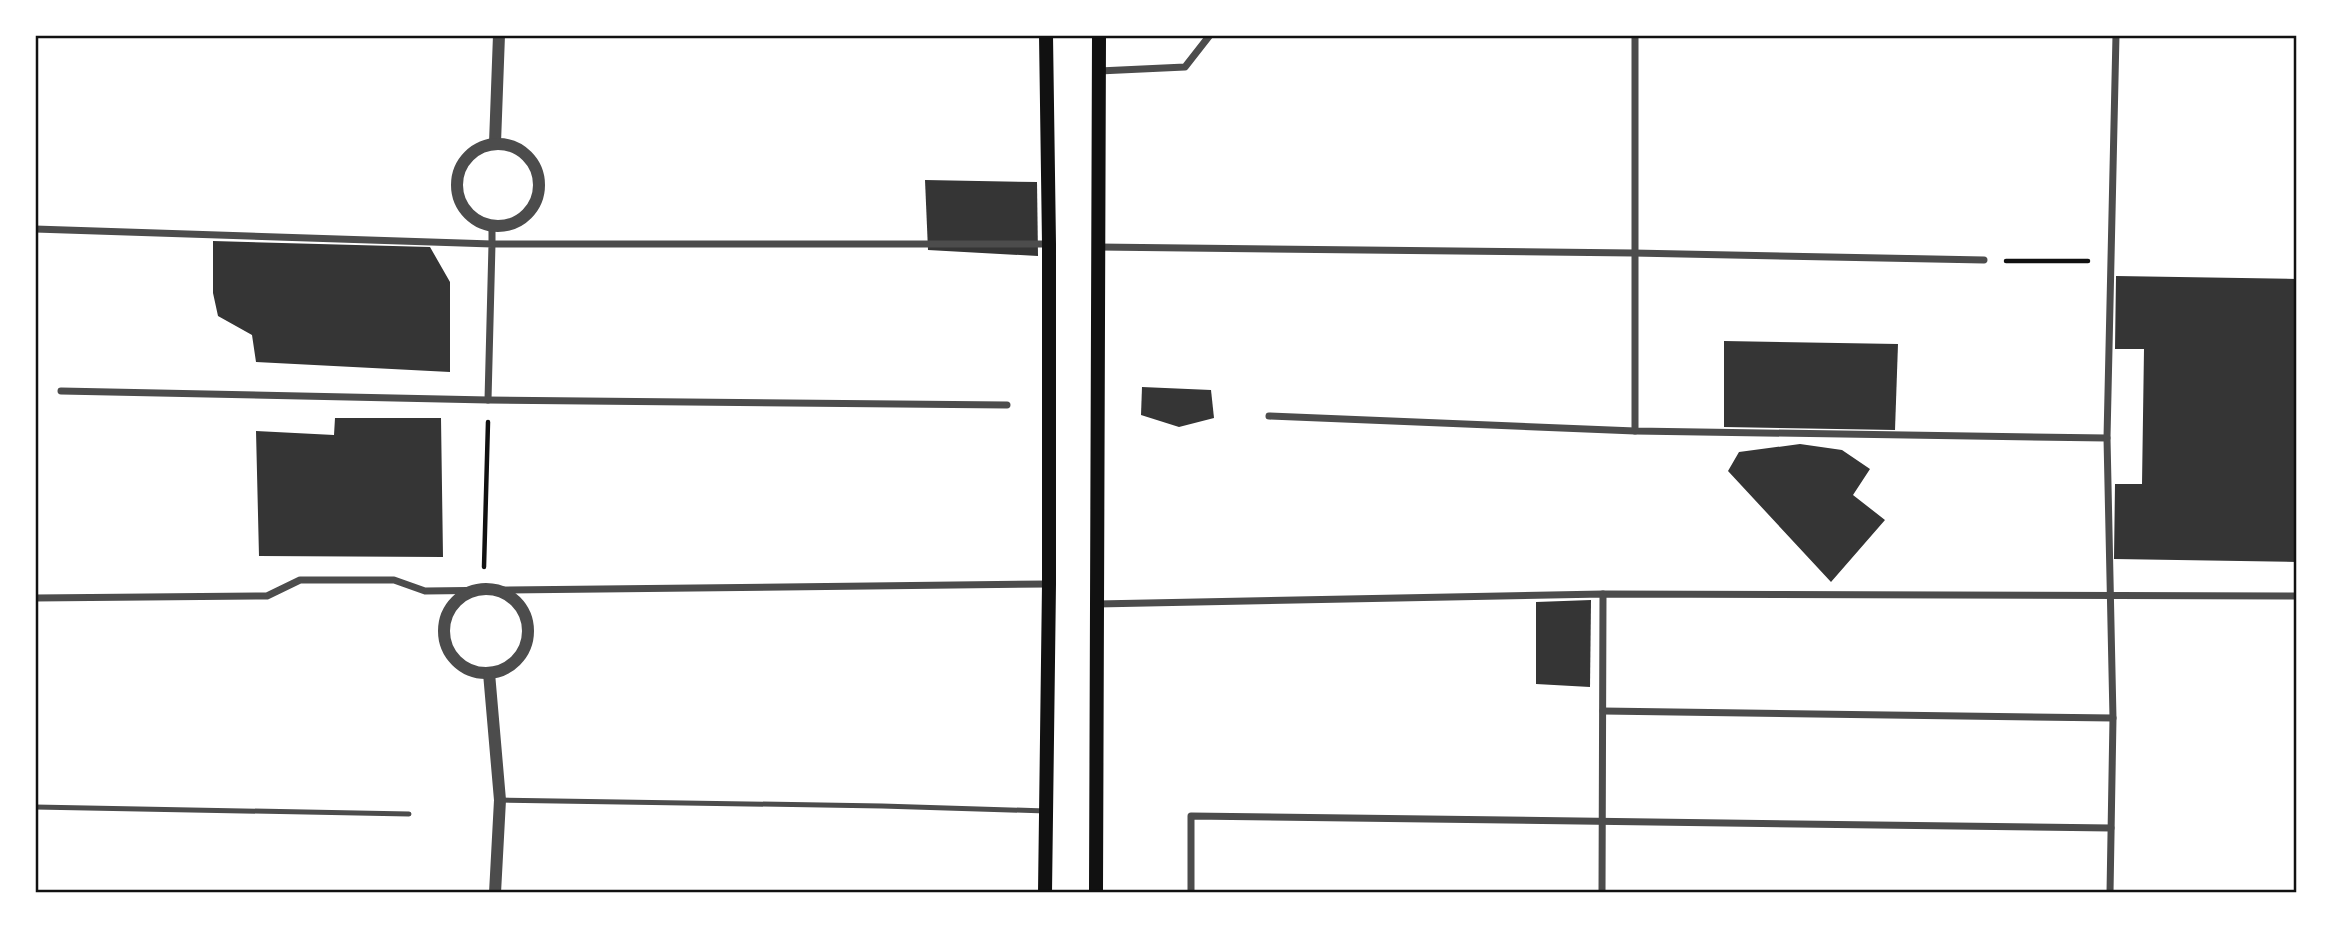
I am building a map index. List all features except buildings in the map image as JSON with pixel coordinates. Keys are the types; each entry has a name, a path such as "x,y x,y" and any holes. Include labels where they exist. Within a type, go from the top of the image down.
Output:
{"main road":[{"path":"1045,893 1049,584 1046,35"},
{"path":"1096,893 1099,35"}],"street":[{"path":"495,143 499,35"},
{"path":"1099,71 1185,67 1210,35"},
{"path":"1634,35 1634,431"},
{"path":"2110,893 2113,718 2107,438 2116,35"},
{"path":"495,143 516,147 532,161 540,182 536,203 521,220 500,227 479,223 463,208 455,188 460,166 474,150 495,143"},
{"path":"488,400 492,225"},
{"path":"35,229 492,244 1049,244"},
{"path":"1097,247 1984,260"},
{"path":"61,391 488,400 1007,405"},
{"path":"1269,416 1634,431 2107,438"},
{"path":"35,597 267,596 300,580 394,580 425,591 1049,584"},
{"path":"483,589 508,595 526,615 528,628 522,653 513,664 489,673 474,671 461,665 451,654 445,641 444,627 448,612 457,601 469,593 483,589"},
{"path":"1097,604 1603,594 2297,596"},
{"path":"1602,893 1603,594"},
{"path":"489,673 500,800 495,893"},
{"path":"1603,711 2113,718"},
{"path":"1191,893 1191,816 2111,828"}],"lane":[{"path":"500,800 1047,811"},
{"path":"35,807 409,814"}],"path":[{"path":"1984,260 2110,262"},
{"path":"483,589 488,400"}]}
